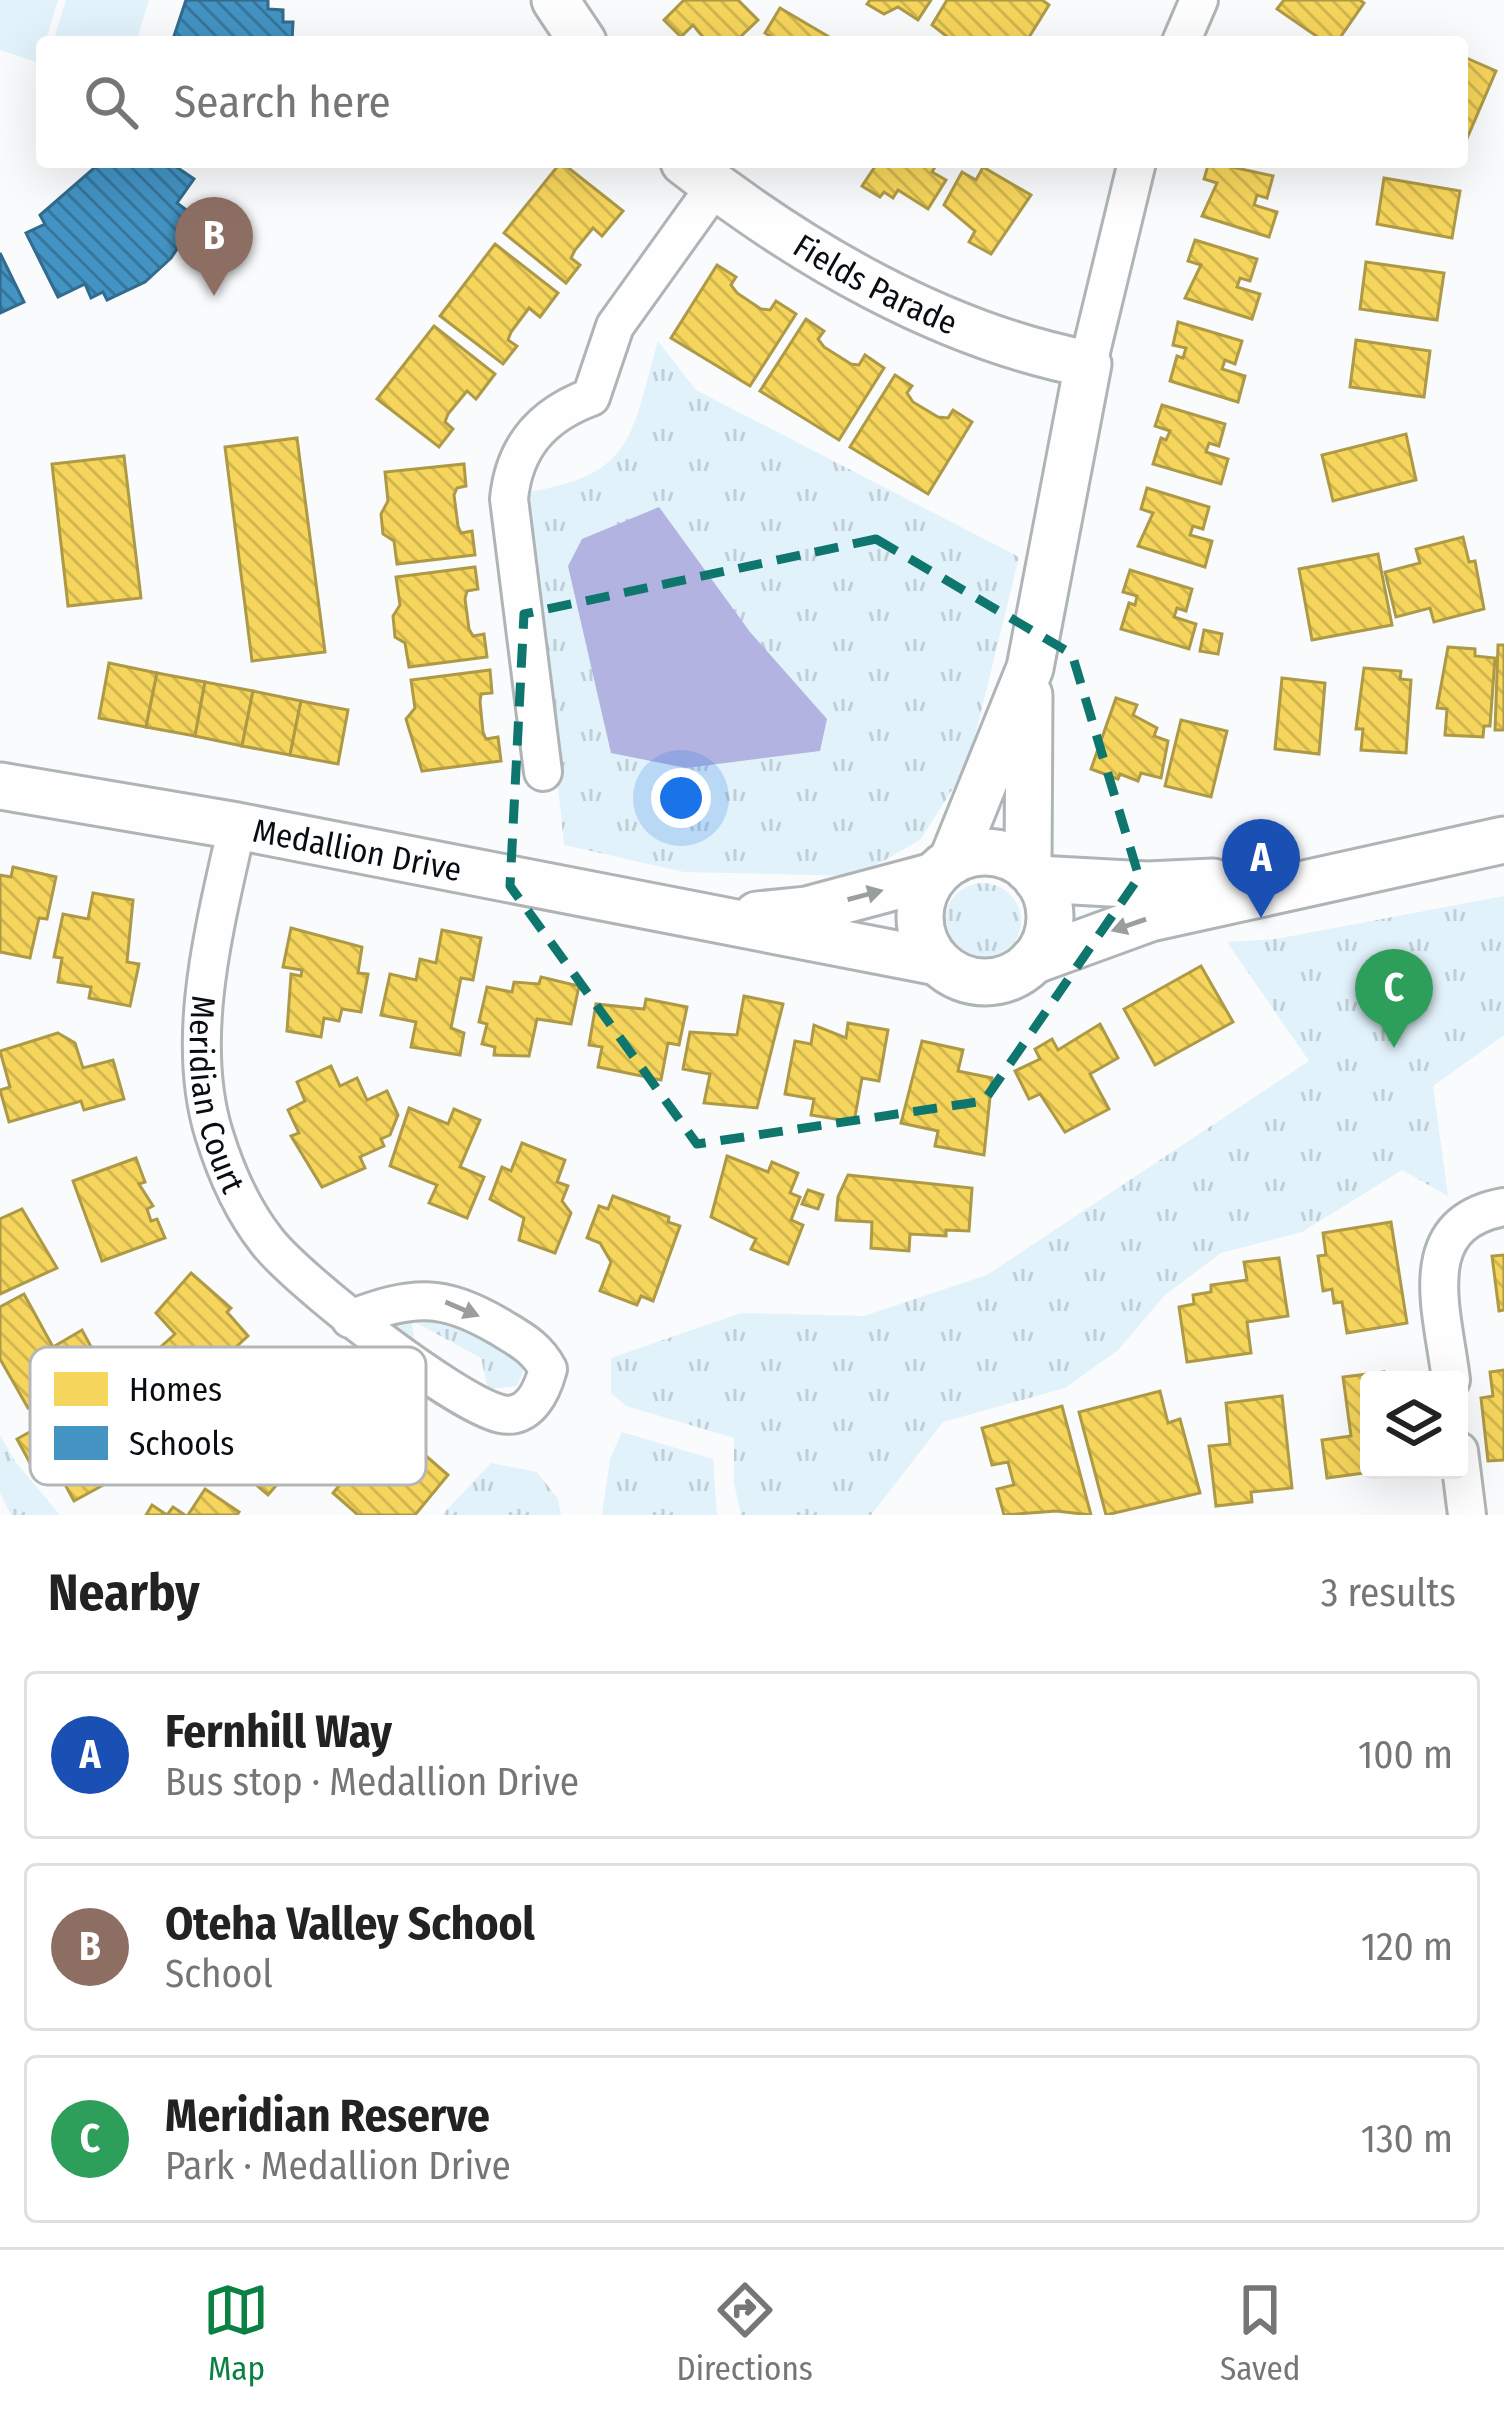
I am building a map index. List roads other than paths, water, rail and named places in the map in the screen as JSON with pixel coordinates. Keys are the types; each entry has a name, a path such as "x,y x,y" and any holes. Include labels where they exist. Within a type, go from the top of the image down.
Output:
{"street":[{"path":"555,0 579,36"},
{"path":"1184,36 1199,0"},
{"path":"1033,874 1030,668 1088,364 1136,168"},
{"path":"543,772 509,500 511,479 540,424 591,397 615,326 700,173"},
{"name":"Fields Parade","path":"700,173 939,319 1088,364"},
{"path":"1030,668 943,869 920,910 921,929 937,962 962,978 992,982 1032,961 1150,918 1504,840"},
{"name":"Medallion Drive","path":"0,786 237,826 937,962"},
{"name":"Meridian Court","path":"237,826 202,1033 212,1129 235,1195 268,1244 350,1319 395,1347"},
{"path":"943,869 982,852 1014,859 1033,874 1048,902 1049,928 1032,961"},
{"name":"Medallion Drive","path":"712,918 807,910 943,869"},
{"path":"1033,874 1148,886 1324,878"},
{"path":"1450,1371 1439,1280 1442,1245 1460,1224 1504,1207"},
{"name":"Meridian Court","path":"350,1319 388,1305 436,1298 467,1309 538,1349 548,1369 542,1393 525,1410 504,1415 426,1366"},
{"path":"1462,1479 1466,1515"}],"water":[{"path":"659,507 750,632 827,719 820,751 686,768 611,753 568,566 582,539"}],"place":[{"name":"Oteha Valley School","path":"214,296"},
{"name":"Fernhill Way","path":"1261,918"},
{"name":"Meridian Reserve","path":"1394,1048"}]}
